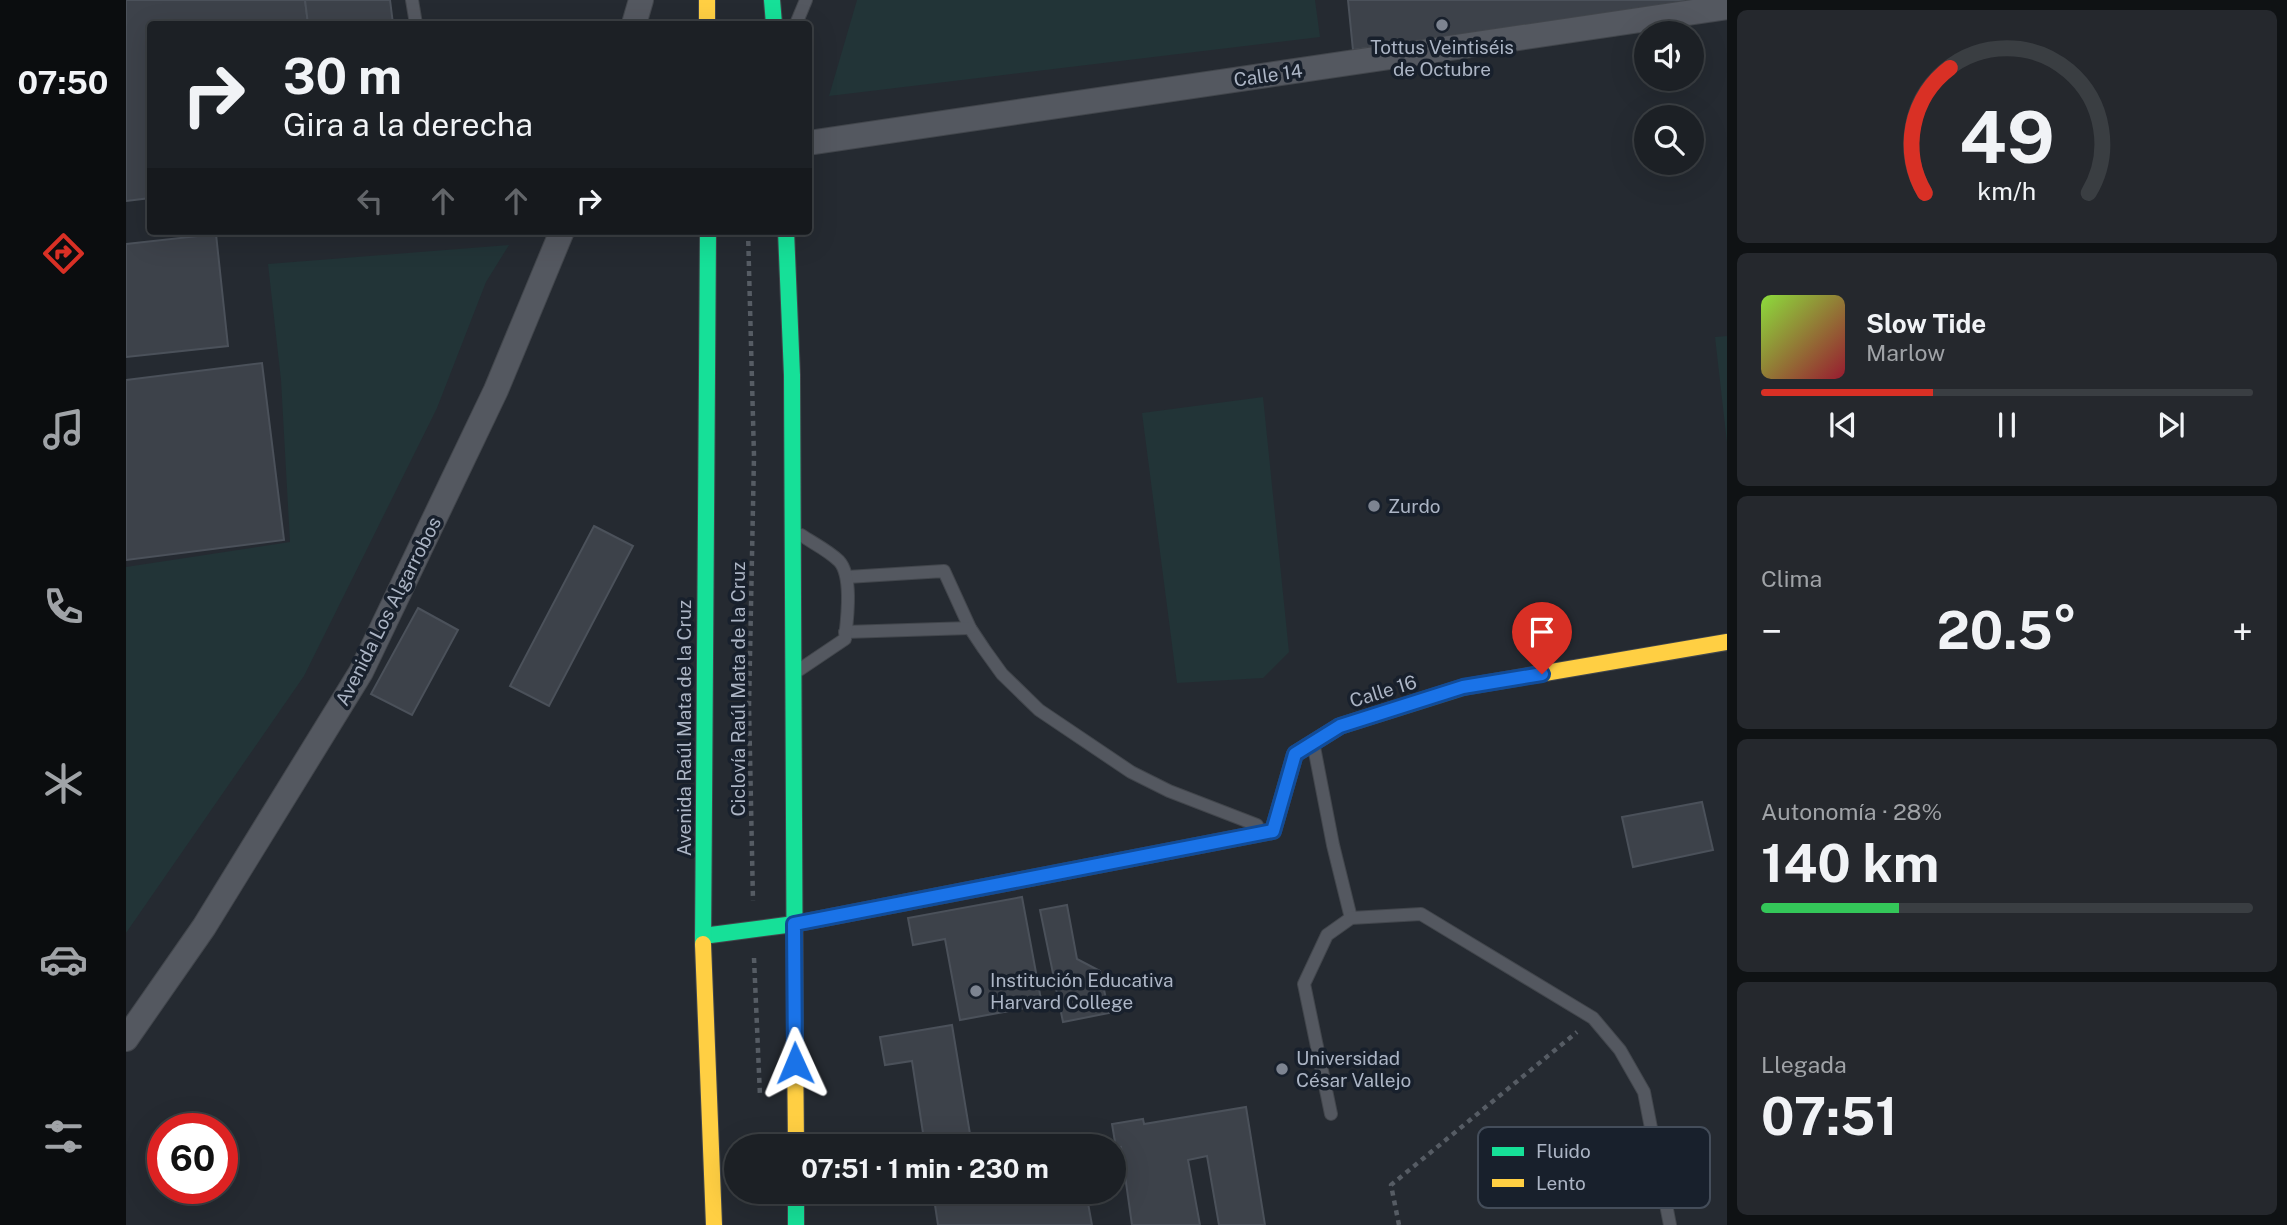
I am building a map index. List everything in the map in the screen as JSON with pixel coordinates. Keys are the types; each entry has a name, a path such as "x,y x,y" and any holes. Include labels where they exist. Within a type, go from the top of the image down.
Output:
{"main road":[{"path":"707,0 707,21"},
{"path":"772,0 774,21"},
{"name":"Avenida Raúl Mata de la Cruz","path":"708,235 703,936 714,1225"},
{"path":"786,235 792,375 796,1134"},
{"name":"Calle 16","path":"1273,831 1295,754 1340,726 1463,687 1727,642"},
{"path":"703,936 794,924 1273,831"},
{"path":"796,1204 796,1225"}],"street":[{"path":"635,21 642,0"},
{"name":"Calle 14","path":"812,142 1727,7"},
{"name":"Avenida Los Algarrobos","path":"126,1039 204,927 361,672 496,390 560,235"}],"lane":[{"path":"412,0 416,21"},
{"path":"797,21 806,0"},
{"path":"792,530 840,562 847,578 845,639 793,675"},
{"path":"847,578 944,571 970,628 1002,674 1039,710 1131,772 1169,791 1273,831"},
{"path":"845,632 970,628"},
{"path":"1313,743 1351,918"},
{"path":"1331,1114 1304,984 1327,934 1351,918 1421,914 1594,1018 1620,1051 1644,1092 1651,1127"}],"path":[{"name":"Ciclovía Raúl Mata de la Cruz","path":"748,235 754,456 749,706 760,1100"},
{"path":"1399,1225 1391,1185 1594,1018"}],"shaded area":[{"path":"857,0 1315,0 1320,37 829,96"},
{"path":"509,245 486,282 437,408 304,676 126,933 126,567 290,542 281,380 268,264"},
{"path":"1727,336 1727,443 1715,337"},
{"path":"1263,397 1289,652 1263,678 1177,683 1142,413"}],"building":[{"path":"126,0 305,0 308,21 147,21 147,198 126,201"},
{"path":"305,0 390,0 393,21 308,21"},
{"name":"Tottus Veintiséis de Octubre","path":"1348,0 1712,0 1353,50"},
{"path":"216,235 228,346 126,357 126,244"},
{"path":"262,363 284,540 126,560 126,380"},
{"path":"594,526 633,546 549,706 510,686"},
{"path":"418,608 458,630 412,715 371,694"},
{"path":"1702,802 1713,850 1633,867 1622,817"},
{"path":"1022,897 1042,1005 960,1020 945,939 913,945 908,918"},
{"path":"1067,905 1077,959 1100,971 1109,1013 1063,1022 1040,910"},
{"path":"952,1025 970,1134 923,1134 912,1061 885,1065 880,1037"},
{"path":"1246,1107 1265,1225 1219,1225 1207,1156 1188,1160 1200,1225 1132,1225 1126,1182 1126,1134 1114,1134 1112,1124 1143,1119 1144,1124"},
{"path":"935,1204 1088,1204 1092,1225 938,1225"}],"traffic: fast":[{"path":"772,0 774,21"},
{"path":"703,944 708,235"},
{"path":"786,235 792,375 795,1040"},
{"path":"703,936 794,924 1273,831 1295,754 1340,726 1464,687"},
{"path":"796,1204 796,1225"}],"traffic: slow":[{"path":"707,0 707,21"},
{"path":"1464,687 1727,642"},
{"path":"703,944 714,1225"},
{"path":"795,1040 796,1134"}],"place":[{"name":"Tottus Veintiséis de Octubre","path":"1442,25"},
{"name":"Zurdo","path":"1374,506"},
{"name":"Institución Educativa Harvard College","path":"976,991"},
{"name":"Universidad César Vallejo","path":"1282,1069"}],"route":[{"path":"795,1063 794,924 1273,831 1295,754 1340,726 1463,687 1542,674"}]}
